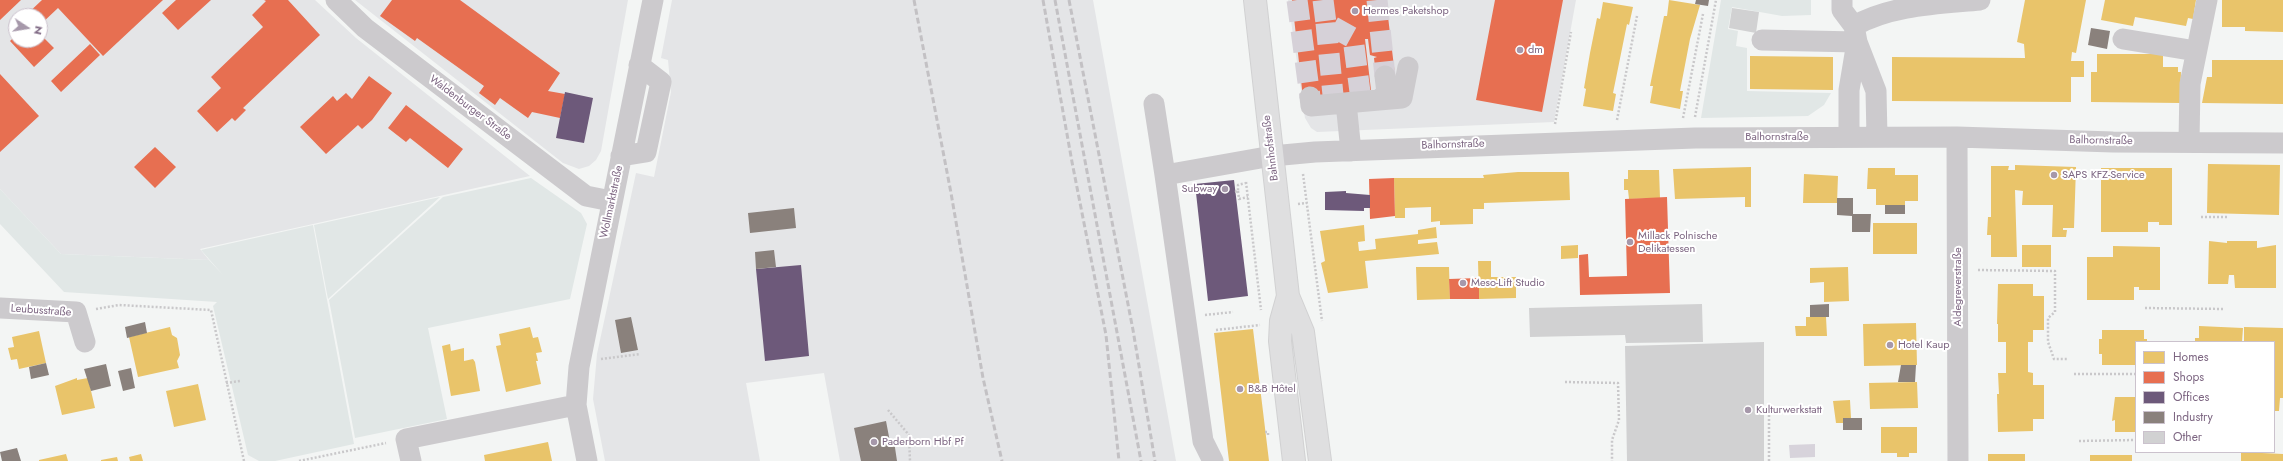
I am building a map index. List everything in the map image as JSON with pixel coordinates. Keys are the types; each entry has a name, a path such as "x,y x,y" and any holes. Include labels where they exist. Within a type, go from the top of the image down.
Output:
{"main road":[{"name":"Bahnhofstraße","path":"1255,0 1288,296 1303,332 1320,461"},
{"name":"Bahnhofstraße","path":"1288,296 1281,321 1280,341 1294,461"}],"street":[{"name":"Waldenburger Straße","path":"336,0 365,28 586,196 611,201"},
{"name":"Wollmarktstraße","path":"587,461 576,404 579,367 611,201 653,0"},
{"path":"1842,0 1842,10 1856,34 1876,91 1876,137"},
{"path":"1849,137 1849,90 1856,34 1869,17 1927,4 1980,0"},
{"path":"2189,142 2190,84 2207,0"},
{"path":"1762,40 1856,34"},
{"path":"2123,39 2196,51"},
{"path":"1310,97 1311,106 1360,96 1402,98 1408,67"},
{"path":"1350,151 1360,96"},
{"path":"1154,104 1203,441 1213,461"},
{"name":"Balhornstraße","path":"1165,175 1272,156 1300,153 1618,140 1689,138 1957,137 2283,143"},
{"name":"Aldegreverstraße","path":"1957,137 1958,461"},
{"name":"Leubusstraße","path":"0,308 76,312 85,342"},
{"path":"411,461 406,439 576,404"}],"path":[{"path":"1689,138 1694,122 1716,0"},
{"path":"1689,138 1682,124 1703,14"},
{"path":"1618,140 1617,121 1637,16"},
{"path":"1552,142 1571,32"},
{"path":"1300,153 1323,325"},
{"path":"1246,183 1238,184 1237,192 1239,199 1248,197"},
{"path":"2201,217 2226,217"},
{"path":"1958,270 2055,271 2055,312 2048,318 2048,342 2054,359 2068,359"},
{"path":"76,312 119,305 210,310 244,461"},
{"path":"2145,308 2225,309"},
{"path":"1186,318 1233,312"},
{"path":"1216,330 1263,325"},
{"path":"604,359 640,354"},
{"path":"2074,374 2135,374"},
{"path":"226,384 240,381"},
{"path":"1565,382 1618,383 1619,420 1612,440 1612,461"},
{"path":"1769,407 1769,461"},
{"path":"888,410 909,435 910,461"},
{"path":"299,461 406,439"},
{"path":"2079,441 2135,440"}],"shaded area":[{"path":"0,0 315,0 356,38 530,176 200,249 209,260 61,254 0,189"},
{"path":"355,0 628,0 601,151 596,160 589,166 579,169 563,163"},
{"path":"672,0 1093,0 1176,461 840,461 824,373 746,383 760,461 605,461 593,399 597,354 636,173 654,177 671,92 668,60 661,58"},
{"path":"1288,0 1576,0 1554,122 1317,132 1311,128 1305,118"},
{"path":"1721,0 1811,0 1811,15 1782,16 1732,7 1728,29 1738,31 1736,46 1747,48 1747,91 1831,93 1824,105 1808,116 1701,118"},
{"path":"531,178 581,213 587,224 570,299 428,328 447,419 355,438 329,300 443,197"},
{"path":"0,189 61,254 209,260 223,275 201,250 313,225 354,444 275,461 259,461 248,455 213,306 217,302 64,292 0,224"},
{"path":"440,197 328,299 314,225"},
{"path":"1815,444 1815,457 1790,458 1789,445"}],"building: Homes":[{"path":"1669,0 1700,5 1690,39 1680,91 1683,91 1680,109 1650,103 1653,86 1650,86 1664,16 1667,16"},
{"path":"2025,0 2086,0 2076,53 2072,52 2071,61 2084,61 2084,77 2071,77 2071,102 1892,101 1892,57 2025,58 2024,44 2017,42"},
{"path":"2105,0 2196,0 2193,19 2188,18 2186,26 2135,17 2133,26 2101,20"},
{"path":"2222,0 2283,0 2283,32 2245,31 2245,27 2222,27"},
{"path":"1603,2 1633,7 1629,25 1627,24 1613,93 1616,94 1613,111 1583,106 1586,89 1584,88 1590,53 1597,18 1600,19"},
{"path":"2097,54 2163,54 2163,67 2178,67 2178,72 2181,72 2180,103 2091,102 2091,72 2097,72"},
{"path":"1750,56 1833,57 1833,90 1750,89"},
{"path":"2212,60 2283,60 2283,104 2202,103 2207,77 2212,77"},
{"path":"2208,164 2280,165 2279,215 2207,213"},
{"path":"2015,165 2076,167 2074,228 2063,228 2063,230 2067,230 2066,237 2052,237 2053,205 2022,205 2023,191 2015,190 2017,257 1991,257 1991,235 1987,235 1988,217 1991,217 1991,166 2009,166 2008,170 2015,170"},
{"path":"1751,167 1751,207 1745,207 1745,197 1675,199 1673,169"},
{"path":"1868,168 1895,168 1895,175 1918,175 1918,201 1905,201 1905,205 1876,205 1876,189 1867,189"},
{"path":"2101,168 2172,168 2172,225 2159,225 2159,222 2148,222 2148,232 2101,232"},
{"path":"1628,170 1659,170 1660,198 1629,199 1628,190 1624,190 1624,179 1628,179"},
{"path":"1518,172 1569,172 1570,200 1484,203 1484,209 1473,209 1473,224 1440,225 1440,221 1431,222 1431,207 1405,208 1405,218 1395,218 1394,178 1484,178 1483,175"},
{"path":"1804,174 1838,176 1837,203 1803,203"},
{"path":"1873,223 1917,223 1917,254 1873,254"},
{"path":"1364,225 1365,241 1358,242 1359,251 1376,249 1375,239 1418,234 1418,230 1436,227 1437,238 1418,240 1418,244 1437,242 1439,254 1365,261 1368,288 1328,293 1321,263 1325,261 1320,231"},
{"path":"2209,241 2227,243 2227,241 2257,241 2257,248 2276,245 2276,288 2235,288 2234,275 2229,275 2228,284 2208,284"},
{"path":"1578,245 1578,258 1561,259 1561,246"},
{"path":"2022,245 2051,245 2051,267 2022,267"},
{"path":"2113,246 2160,247 2160,290 2139,290 2139,287 2134,287 2134,300 2087,300 2087,257 2113,257"},
{"path":"1478,261 1491,261 1491,277 1516,277 1516,298 1479,299"},
{"path":"1416,267 1449,267 1450,299 1417,300"},
{"path":"1848,267 1849,301 1824,302 1824,282 1810,283 1810,268"},
{"path":"1998,284 2033,284 2033,296 2044,296 2044,330 2033,330 2033,342 2028,342 2028,372 2033,373 2033,385 2044,385 2044,419 2033,419 2033,431 1998,432 1998,373 2006,373 2006,342 1998,342"},
{"path":"1806,317 1826,317 1827,336 1796,336 1795,326 1806,326"},
{"name":"Hotel Kaup","path":"1916,323 1917,365 1864,366 1863,324"},
{"path":"2199,326 2243,328 2242,341 2195,341 2195,338 2199,338"},
{"path":"170,327 172,335 177,338 180,355 177,361 179,368 138,377 129,337"},
{"path":"530,327 533,338 538,337 542,352 536,353 538,361 536,361 541,384 506,392 496,346 501,345 499,334"},
{"path":"2244,327 2283,328 2283,398 2280,398 2279,411 2275,411 2275,341 2244,341"},
{"name":"B&B Hôtel","path":"1253,329 1269,461 1229,461 1214,333"},
{"path":"2102,330 2144,330 2144,339 2147,339 2147,341 2135,341 2135,365 2102,365 2102,354 2099,354 2099,339 2102,339"},
{"path":"39,331 46,363 19,369 17,359 11,360 8,348 14,347 12,337"},
{"path":"450,344 451,351 464,348 464,361 473,359 475,362 480,391 451,396 442,346"},
{"path":"77,378 77,380 88,378 95,408 62,415 55,386"},
{"path":"1917,382 1918,408 1870,409 1869,383"},
{"path":"198,384 206,420 174,427 166,391"},
{"path":"2115,397 2135,397 2135,432 2115,432 2115,420 2112,421"},
{"path":"1850,400 1851,418 1843,418 1843,423 1836,423 1833,401"},
{"path":"1881,427 1917,427 1917,453 1909,453 1909,457 1897,457 1897,453 1881,453"},
{"path":"548,442 552,461 485,461 484,455"},
{"path":"2241,453 2283,454 2283,461 2241,461"},
{"path":"66,454 68,461 39,461 39,460"},
{"path":"141,454 143,461 130,461 129,457"},
{"path":"1988,454 2025,454 2025,461 1988,461"},
{"path":"2090,455 2132,455 2132,461 2090,461"},
{"path":"117,457 118,461 101,461 101,460"}],"building: Shops":[{"path":"0,0 21,0 13,8 8,8 8,12 0,20"},
{"path":"42,0 163,0 103,56 58,8 48,17 48,8 34,8"},
{"path":"176,0 211,0 178,30 162,13"},
{"path":"264,0 288,0 320,35 243,108 246,110 235,121 232,118 217,132 197,111 221,88 211,77 263,27 252,15 266,1"},
{"path":"392,0 460,0 560,73 548,91 565,94 560,118 532,112 528,118 500,98 495,105 479,93 484,86 417,38 415,41 380,16"},
{"path":"1292,0 1386,0 1395,75 1376,77 1374,58 1377,57 1370,55 1368,39 1365,39 1371,90 1303,98"},
{"name":"dm","path":"1495,0 1563,0 1542,112 1476,100"},
{"path":"48,42 54,48 34,67 16,48 48,48"},
{"path":"90,44 100,55 61,92 51,81"},
{"path":"0,74 39,116 0,152"},
{"path":"369,76 392,93 372,120 362,129 358,125 326,154 300,127 333,96 337,101 346,93 352,99"},
{"path":"406,105 463,149 448,168 410,138 406,142 388,128"},
{"path":"155,147 176,167 155,188 134,167"},
{"path":"1394,178 1395,216 1370,219 1369,179"},
{"path":"1667,197 1670,293 1580,295 1579,255 1588,254 1589,277 1627,276 1625,199"},
{"path":"1479,278 1479,299 1450,299 1449,279"}],"building: Offices":[{"path":"565,92 593,98 584,143 556,138"},
{"path":"1234,180 1248,296 1208,301 1195,184"},
{"path":"1346,191 1346,193 1370,195 1370,208 1364,208 1364,211 1325,210 1325,192"},
{"path":"801,265 809,356 765,361 756,269"}],"building: Industry":[{"path":"1696,0 1709,0 1708,6 1695,4"},
{"path":"2091,28 2110,31 2107,49 2088,45"},
{"path":"1837,198 1853,198 1853,214 1871,214 1870,232 1852,232 1852,216 1837,215"},
{"path":"1885,205 1905,205 1905,214 1885,214"},
{"path":"794,208 796,228 750,233 748,213"},
{"path":"774,250 776,267 756,269 755,252"},
{"path":"1829,304 1829,317 1810,317 1810,305"},
{"path":"631,317 638,350 621,353 615,320"},
{"path":"145,322 147,333 127,338 125,327"},
{"path":"46,363 49,375 31,379 29,367"},
{"path":"106,364 111,386 91,391 84,369"},
{"path":"1901,365 1916,365 1915,382 1898,382"},
{"path":"131,368 135,388 123,391 118,371"},
{"path":"1843,418 1862,418 1862,430 1843,430"},
{"name":"Paderborn Hbf Pf","path":"886,421 890,442 894,441 897,461 861,461 854,428"},
{"path":"17,448 21,461 2,461 0,452"}],"building: Other":[{"path":"1732,8 1759,12 1756,33 1729,28"},
{"path":"1702,304 1703,342 1626,343 1625,335 1530,337 1529,308"},
{"path":"1764,342 1764,461 1627,461 1625,346"}],"tunnel":[{"path":"1297,0 1310,97"},
{"path":"1323,0 1326,23 1353,38 1360,92"},
{"path":"1377,0 1385,76"},
{"path":"1326,23 1333,95"}],"railway":[{"path":"914,0 951,193 983,378 1002,461"},
{"path":"1043,0 1072,162 1106,335 1119,461"},
{"path":"1055,0 1141,461"},
{"path":"1069,0 1133,330 1155,461"}],"place":[{"name":"Hermes Paketshop","path":"1355,11"},
{"name":"dm","path":"1520,50"},
{"name":"SAPS KFZ-Service","path":"2054,175"},
{"name":"Subway","path":"1225,189"},
{"name":"Millack Polnische Delikatessen","path":"1630,242"},
{"name":"Meso-Lift Studio","path":"1463,283"},
{"name":"Hotel Kaup","path":"1890,345"},
{"name":"B&B Hôtel","path":"1240,389"},
{"name":"Kulturwerkstatt","path":"1748,410"},
{"name":"Paderborn Hbf Pf","path":"874,442"}]}
